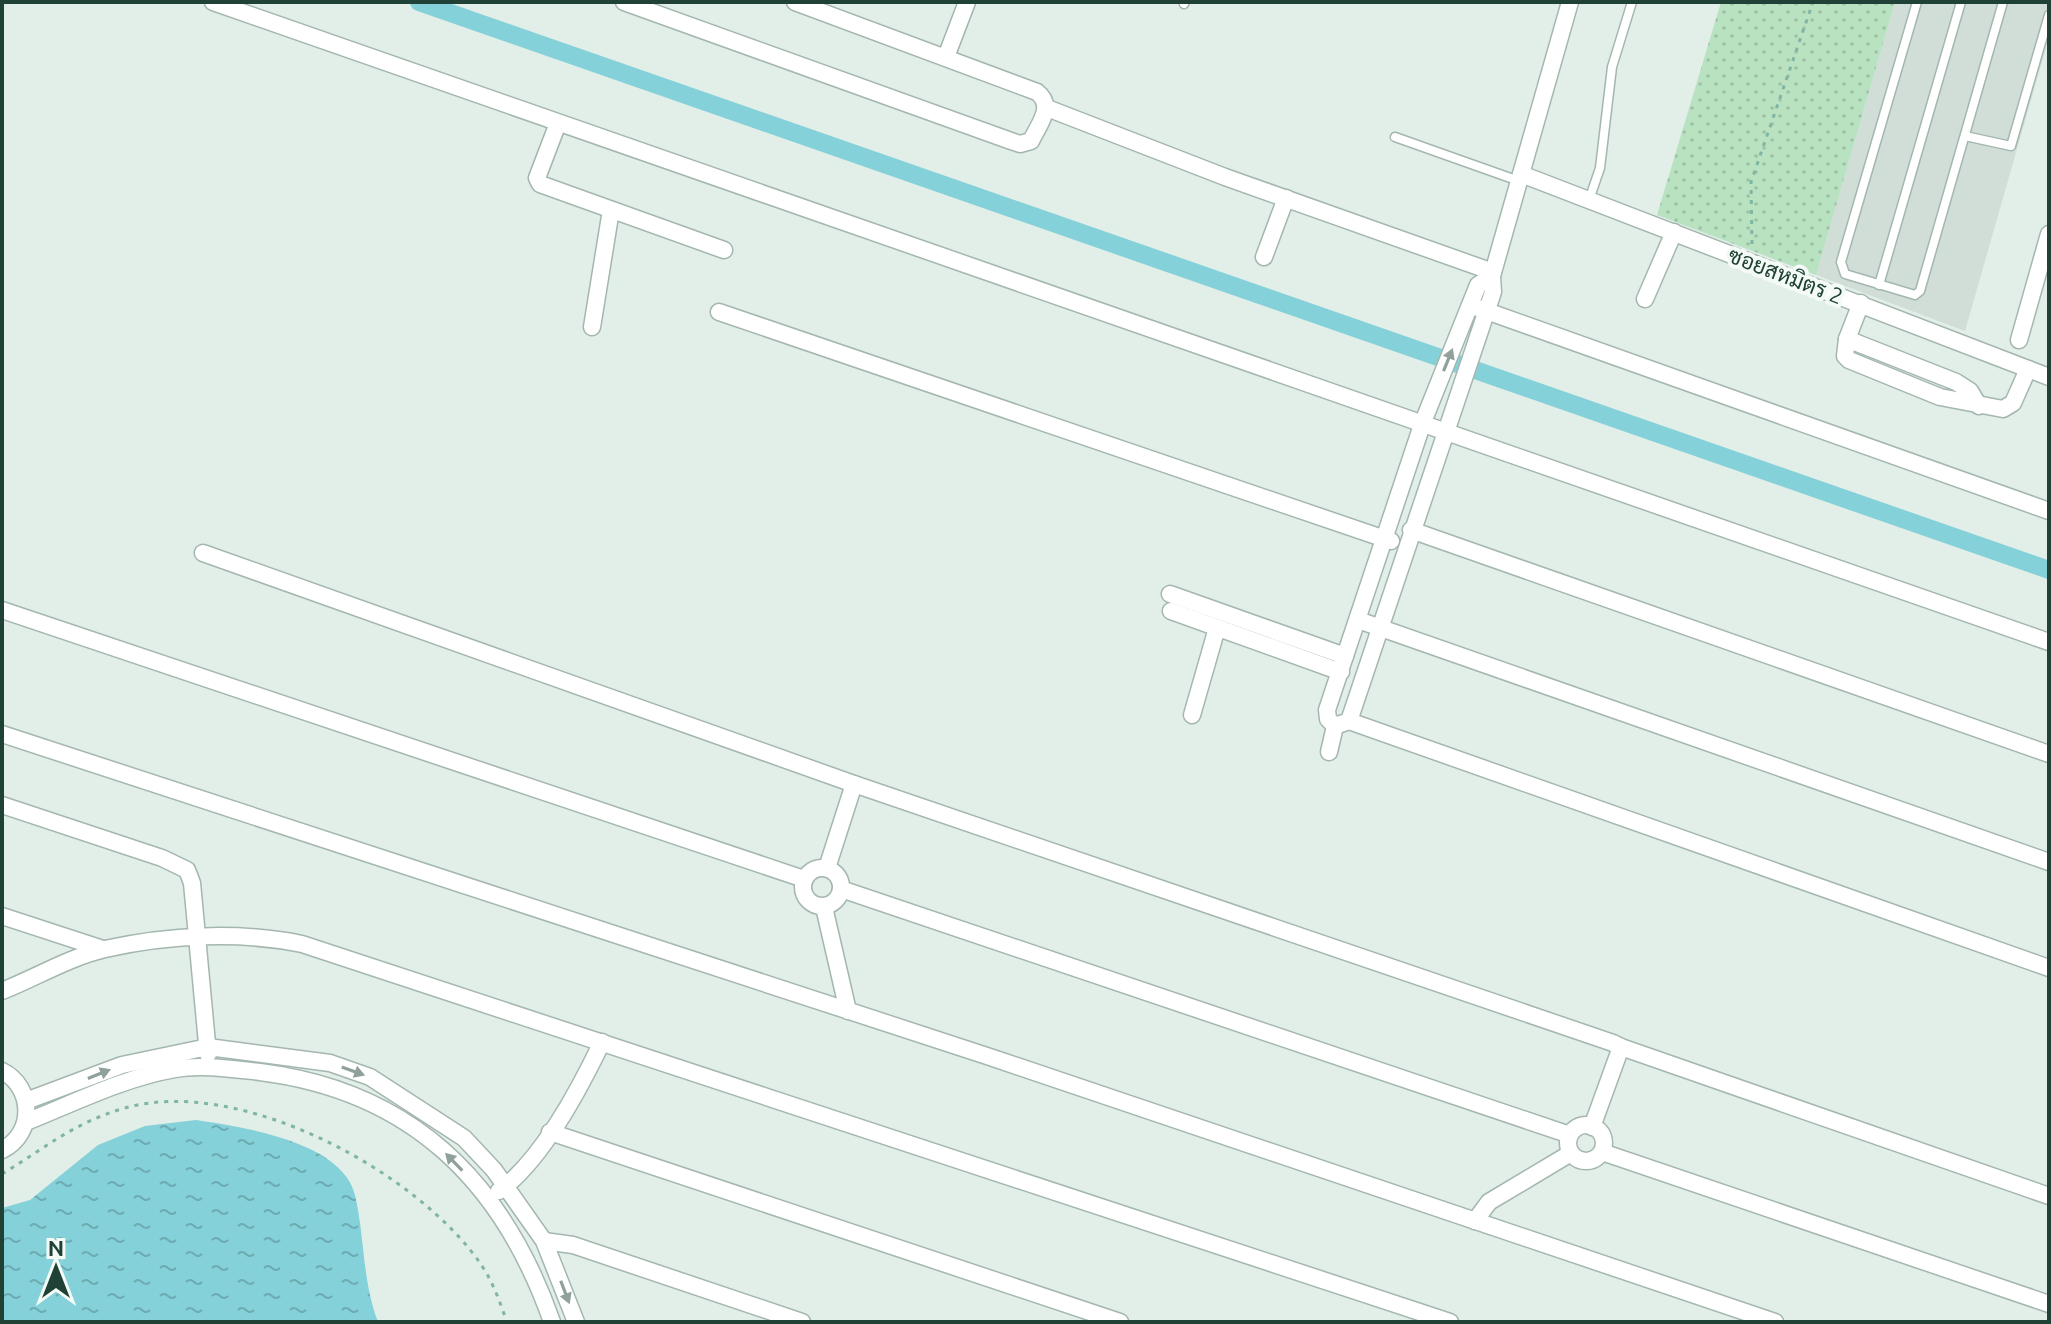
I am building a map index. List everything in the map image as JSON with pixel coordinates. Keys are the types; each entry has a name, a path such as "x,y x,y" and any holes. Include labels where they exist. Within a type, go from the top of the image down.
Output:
{"street":[{"path":"213,2 2049,642"},
{"path":"624,2 1020,144 1031,141 1047,108 1045,99 1037,92 795,2"},
{"path":"946,57 967,2"},
{"path":"1329,752 1380,627 1478,332 1478,285 1492,274 1570,2"},
{"path":"1047,108 1492,274"},
{"path":"558,123 537,181 724,250"},
{"name":"ซอยสหมิตร 2","path":"1520,178 1589,200 2049,377"},
{"path":"1264,257 1286,198"},
{"path":"592,327 611,210"},
{"path":"1645,299 1674,232"},
{"path":"2019,340 2049,234"},
{"path":"1861,303 1847,339 1956,382 1970,391 1979,406 2003,409 2009,406 2028,369"},
{"path":"1478,308 1461,326 1423,422 1327,710 1328,719 2049,968"},
{"path":"1478,308 2049,511"},
{"path":"719,312 1406,546"},
{"path":"1411,530 2049,754"},
{"path":"203,553 854,784 2049,1196"},
{"path":"1171,603 1343,664 1217,628 1171,603"},
{"path":"2,610 804,879"},
{"path":"1358,620 2049,862"},
{"path":"1192,715 1217,628"},
{"path":"2,734 848,1011 1775,1322"},
{"path":"827,868 854,784"},
{"path":"2,805 162,858 187,870 192,883 208,1047 207,1068"},
{"path":"804,879 813,870 827,868 838,876 841,889 836,901 824,907"},
{"path":"804,879 806,899 824,907"},
{"path":"841,889 1570,1135"},
{"path":"824,907 848,1011"},
{"path":"2,916 103,949"},
{"path":"2,991 103,949 197,937 257,937 302,944 1450,1322"},
{"path":"488,1198 507,1185 550,1132 581,1086 602,1042"},
{"path":"26,1101 122,1065 208,1047 330,1063 370,1077 464,1138 507,1185 544,1241 576,1322"},
{"path":"1592,1127 1621,1047"},
{"path":"26,1122 112,1087 177,1068 283,1075 357,1095 411,1125 449,1155 500,1210 533,1269 552,1322"},
{"path":"2,1071 20,1087 26,1101 26,1122 20,1136 2,1150"},
{"path":"1570,1135 1579,1127 1592,1127 1603,1140 1602,1152"},
{"path":"550,1132 1120,1322"},
{"path":"1570,1135 1571,1153"},
{"path":"1571,1153 1587,1161 1602,1152 2049,1304"},
{"path":"1475,1221 1489,1202 1571,1153"},
{"path":"544,1241 573,1245 802,1322"}],"lane":[{"path":"1589,200 1600,168 1612,67 1632,2"},
{"path":"1917,2 1841,262 1845,274 1909,295 1920,291 2003,2"},
{"path":"1879,285 1961,2"},
{"path":"1965,136 2011,146 2049,15"},
{"path":"1395,137 1520,178"}],"path":[{"path":"1753,262 1751,182 1813,2"},
{"path":"2,1174 42,1145 127,1107 190,1102 283,1121 358,1159 424,1206 482,1266 507,1322"}],"shaded area":[{"path":"1895,2 2049,2 2049,37 1965,331 1816,275"}],"green space":[{"path":"1721,2 1895,2 1816,275 1657,215"}],"water":[{"path":"196,1120 288,1140 331,1161 346,1177 355,1195 366,1275 378,1322 2,1322 2,1208 30,1200 98,1145 145,1126"}],"waterway":[{"path":"419,2 2049,570"}]}
